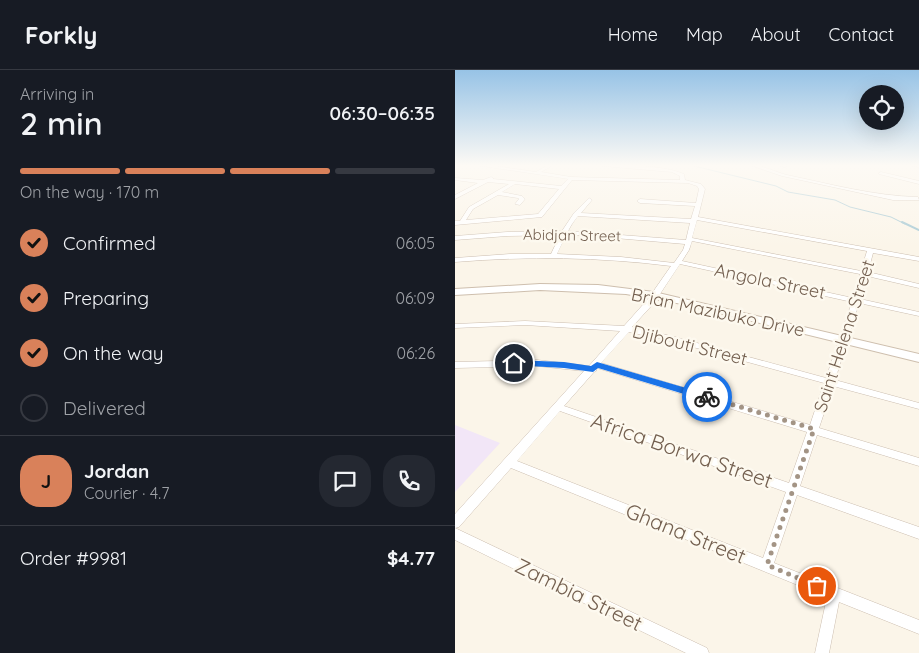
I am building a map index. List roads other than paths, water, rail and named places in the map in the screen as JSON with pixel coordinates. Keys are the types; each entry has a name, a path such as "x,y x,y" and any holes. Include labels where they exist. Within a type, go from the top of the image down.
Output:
{"street":[{"path":"455,222 540,216 559,192"},
{"path":"455,523 595,367 655,295 678,263 689,240 701,192"},
{"path":"867,192 893,198 918,198"},
{"path":"462,222 468,211 498,193 520,197 521,200 517,204"},
{"path":"553,256 569,223 589,200"},
{"path":"640,201 698,205"},
{"path":"576,214 695,219 919,260"},
{"name":"Abidjan Street","path":"455,238 565,233 689,240 864,273 919,286"},
{"name":"Saint Helena Street","path":"767,565 844,340 871,250"},
{"name":"Angola Street","path":"455,260 553,256 678,263 919,314"},
{"name":"Brian Mazibuko Drive","path":"455,292 563,288 655,295 919,358"},
{"name":"Djibouti Street","path":"455,326 545,323 628,329 919,406"},
{"path":"455,365 529,363 595,367 814,429 919,462"},
{"name":"Africa Borwa Street","path":"558,407 919,533"},
{"name":"Ghana Street","path":"509,462 919,627"},
{"name":"Zambia Street","path":"455,534 702,653"},
{"path":"822,653 834,594"}],"waterway":[{"path":"789,192 835,200 850,207 891,217 905,224"},
{"path":"902,222 919,230"}]}
